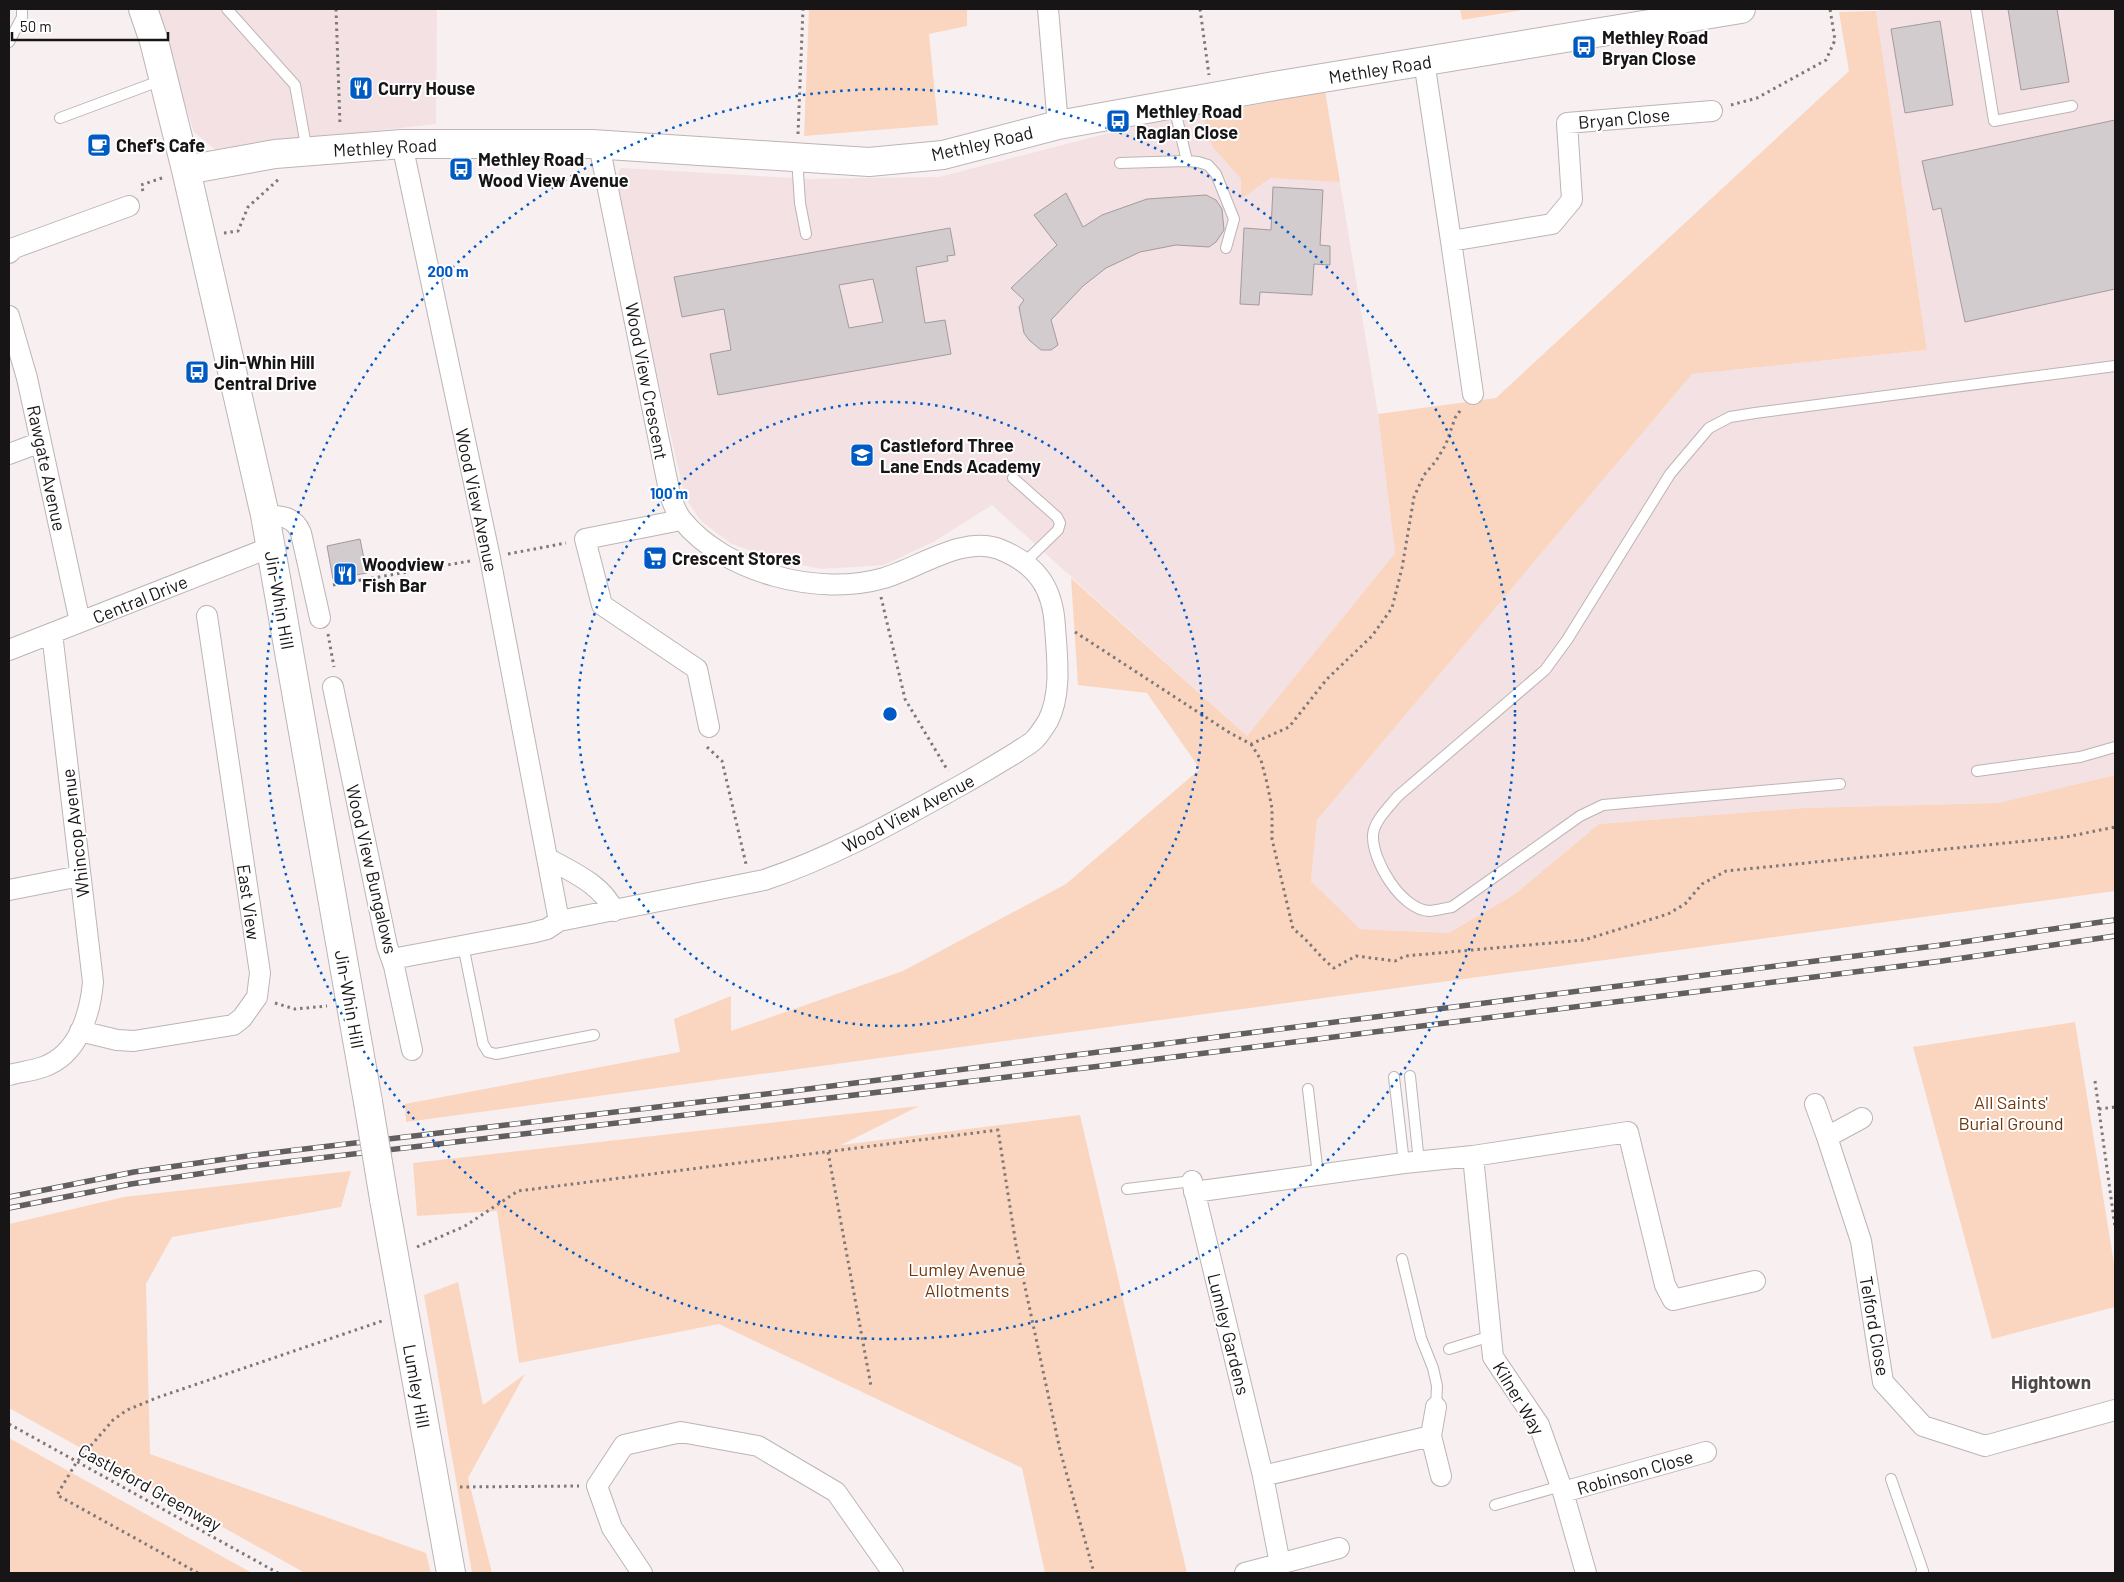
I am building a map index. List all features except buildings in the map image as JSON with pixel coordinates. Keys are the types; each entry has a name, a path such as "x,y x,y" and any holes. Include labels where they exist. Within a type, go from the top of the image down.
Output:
{"main road":[{"name":"Jin-Whin Hill","path":"142,9 154,41 186,170 265,515 384,1199"},
{"name":"Methley Road","path":"186,170 294,152 402,144 599,145 869,162 943,155 1058,125 1424,61 1741,9"},
{"name":"Lumley Hill","path":"384,1199 452,1573"}],"street":[{"path":"1048,9 1058,125"},
{"path":"1424,61 1473,394"},
{"name":"Bryan Close","path":"1450,241 1552,224 1572,200 1567,123 1712,111"},
{"name":"Wood View Avenue","path":"402,144 490,558 559,921"},
{"name":"Wood View Crescent","path":"599,145 670,495 682,520 724,555 774,577 809,584 857,583 877,580 972,546 999,549 1024,562 1044,581"},
{"path":"9,253 14,248 129,206"},
{"name":"Rawgate Avenue","path":"9,316 27,378 80,622"},
{"path":"9,454 41,442"},
{"path":"265,515 285,517 296,523 301,533 320,618"},
{"path":"682,520 585,539 602,605 697,669 708,727"},
{"name":"Central Drive","path":"9,650 271,547"},
{"name":"Wood View Avenue","path":"392,959 547,929 559,921 751,883 782,874 866,838 990,769 1035,740 1049,719 1055,697 1057,660 1055,618 1049,591 1044,581"},
{"name":"East View","path":"80,1031 117,1040 134,1041 233,1024 242,1018 257,997 260,973 207,616"},
{"name":"Whincop Avenue","path":"9,1075 45,1067 70,1049 90,1006 93,982 52,633"},
{"name":"Wood View Bungalows","path":"333,687 387,946 392,959 412,1050"},
{"path":"547,858 597,887 608,898 614,911"},
{"path":"9,890 80,876"},
{"name":"Telford Close","path":"1815,1104 1861,1241 1883,1382 1923,1426 1985,1446 2115,1410"},
{"path":"1827,1137 1862,1118"},
{"path":"1193,1187 1318,1175 1473,1156 1628,1132 1665,1285 1673,1300 1755,1281"},
{"name":"Kilner Way","path":"1473,1156 1493,1357 1539,1425 1562,1489 1586,1573"},
{"name":"Lumley Gardens","path":"1193,1187 1263,1476 1280,1564"},
{"path":"1436,1407 1430,1436 1441,1476"},
{"path":"642,1573 612,1528 597,1486 624,1445 681,1432 758,1446 836,1492 893,1573"},
{"path":"1263,1476 1430,1436"},
{"name":"Robinson Close","path":"1562,1489 1706,1452"},
{"path":"1245,1573 1339,1548"}],"lane":[{"path":"9,42 22,17 22,9"},
{"path":"227,9 295,85 294,152"},
{"path":"1976,9 1994,121 2072,106"},
{"path":"60,118 163,80"},
{"path":"1174,105 1187,161"},
{"path":"797,157 800,203 806,234"},
{"path":"1120,163 1187,161 1198,162 1208,166 1216,174 1234,219 1226,248"},
{"path":"1840,784 1603,805 1580,816 1452,907 1428,911 1407,902 1388,880 1375,850 1373,834 1378,822 1398,796 1545,670 1567,640 1670,474 1709,428 1730,417 1755,413 2115,366"},
{"path":"1013,478 1057,517 1060,523 1058,530 1024,562"},
{"path":"1977,771 2080,757 2115,747"},
{"path":"463,945 483,1044 488,1052 496,1054 594,1035"},
{"path":"1410,1076 1412,1163"},
{"path":"1394,1077 1412,1163"},
{"path":"1308,1089 1318,1175"},
{"path":"1128,1189 1193,1187"},
{"path":"1402,1259 1421,1338 1433,1368 1436,1386 1436,1407"},
{"path":"1449,1349 1491,1336"},
{"path":"1891,1479 1923,1571 1921,1573"},
{"path":"1495,1505 1562,1489"}],"path":[{"path":"336,9 341,148"},
{"path":"797,157 803,9"},
{"path":"1200,9 1211,98"},
{"path":"1712,111 1756,98 1826,60 1835,40 1830,9"},
{"path":"201,236 238,230 248,206 284,175 294,152"},
{"path":"129,206 146,200 141,185 186,170"},
{"path":"1251,744 1289,727 1322,684 1372,636 1392,608 1402,568 1414,498 1424,475 1436,461 1446,444 1455,418 1473,394"},
{"path":"313,589 490,558 585,539"},
{"path":"877,580 905,700 957,787"},
{"path":"320,618 327,626 336,679 333,687"},
{"path":"1055,618 1251,744 1261,760 1267,783 1272,808 1272,839 1293,929 1307,939 1321,958 1334,968 1356,956 1395,961 1405,956 1584,940 1668,914 1685,904 1702,884 1726,870 2066,838 2115,827"},
{"path":"708,727 696,731 698,738 722,761 751,883"},
{"path":"257,997 295,1009 351,1004"},
{"path":"2095,1081 2113,1198 2115,1227"},
{"path":"2099,1109 2115,1106"},
{"path":"394,1258 465,1226 518,1191 998,1130 1016,1245 1060,1450 1094,1573"},
{"path":"828,1152 871,1386"},
{"path":"198,1573 57,1495 76,1462 113,1420 127,1410 156,1398 404,1314"},
{"name":"Castleford Greenway","path":"9,1424 278,1573"},
{"path":"435,1487 597,1486"}],"shaded area":[{"path":"154,9 437,9 436,124 215,149 194,132"},
{"path":"1890,9 2115,9 2115,775 1998,803 1803,808 1599,824 1515,894 1450,933 1360,929 1311,881 1317,820 1692,374 1927,350 1876,11"},
{"name":"Castleford Three Lane Ends Academy","path":"1325,91 1378,414 1395,553 1247,736 992,505 935,541 884,565 821,569 773,559 730,543 701,521 685,497 613,184 621,168 809,179 939,177 1144,124 1203,115"}],"green space":[{"path":"809,9 967,9 967,26 929,34 938,125 804,136"},
{"path":"1460,9 1529,9 1462,20"},
{"path":"1876,11 1927,350 1692,374 1317,820 1311,881 1360,929 1449,933 1515,894 1599,824 1803,808 1998,803 2115,775 2115,891 406,1122 405,1104 680,1052 674,1019 731,996 731,1031 903,971 1066,884 1200,769 1147,693 1078,685 1071,578 1247,736 1395,553 1378,414 1496,398 1849,71 1839,12"},
{"path":"1325,91 1340,182 1270,178 1241,199 1241,179 1212,146 1203,115"},
{"name":"All Saints' Burial Ground","path":"2075,1022 2115,1270 2115,1307 1992,1339 1913,1047"},
{"name":"Lumley Avenue Allotments","path":"919,1106 841,1145 1080,1115 1187,1573 1045,1573 1022,1468 719,1324 519,1363 497,1211 417,1216 413,1163"},
{"path":"351,1171 341,1207 172,1237 146,1284 150,1454 426,1553 431,1573 305,1573 9,1408 9,1224 124,1197"},
{"path":"458,1282 483,1405 525,1374 468,1478 492,1573 472,1573 424,1295"},
{"path":"9,1438 252,1573 9,1573"}],"railway":[{"path":"9,1197 134,1172 254,1155 800,1090 1942,945 2115,920"},
{"path":"9,1208 131,1184 251,1166 1101,1066 1942,961 2115,936"}],"place":[{"name":"Methley Road Bryan Close","path":"1584,47"},
{"name":"Curry House","path":"361,88"},
{"name":"Methley Road Raglan Close","path":"1118,121"},
{"name":"Chef's Cafe","path":"99,145"},
{"name":"Methley Road Wood View Avenue","path":"461,169"},
{"name":"Jin-Whin Hill Central Drive","path":"197,372"},
{"name":"Castleford Three Lane Ends Academy","path":"862,455"},
{"name":"Crescent Stores","path":"655,558"},
{"name":"Woodview Fish Bar","path":"345,574"}],"district":[{"name":"Hightown","path":"2051,1381"}]}
